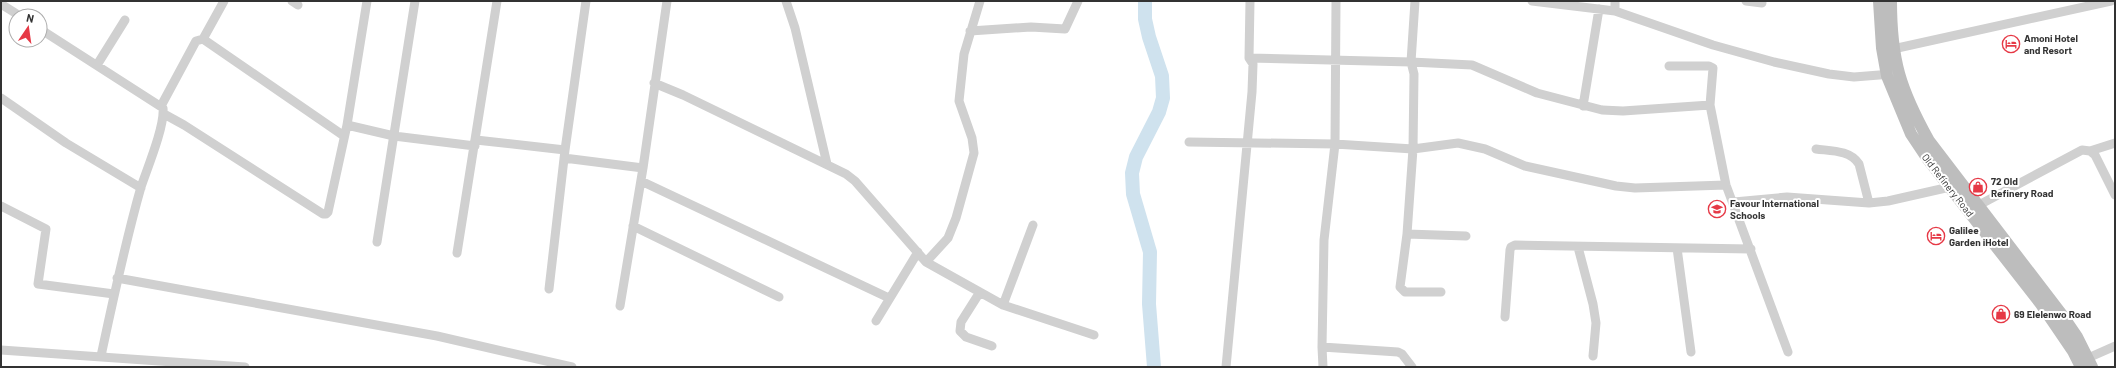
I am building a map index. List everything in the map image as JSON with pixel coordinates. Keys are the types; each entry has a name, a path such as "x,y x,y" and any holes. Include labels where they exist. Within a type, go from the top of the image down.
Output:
{"main road":[{"name":"Old Refinery Road","path":"1878,1 1882,48 1911,134 2040,304 2073,351 2087,364"},
{"name":"Old Refinery Road","path":"1891,1 1893,49 1892,74 1929,141 2062,315 2087,364"}],"street":[{"path":"101,356 117,278 162,110 196,41 203,39 224,1"},
{"path":"48,34 97,65 184,125 322,214 328,212 347,125 367,1"},
{"path":"377,242 415,1"},
{"path":"457,253 497,1"},
{"path":"549,289 564,154 586,1"},
{"path":"620,306 641,181 667,1"},
{"path":"786,1 800,49 827,164"},
{"path":"926,262 948,238 956,218 974,153 972,138 959,101 964,54 980,1"},
{"path":"970,31 1031,28 1065,30 1078,1"},
{"path":"1226,367 1248,142 1253,64 1248,58 1250,1"},
{"path":"1323,367 1324,240 1335,144 1334,61 1336,1"},
{"path":"1415,1 1411,62 1414,74 1413,149 1407,234 1401,290 1405,292 1440,292"},
{"path":"1532,1 1615,11 1713,44 1774,62 1848,76 1892,74"},
{"path":"1615,1 1615,11"},
{"path":"1746,1 1762,3"},
{"path":"1893,49 2111,1"},
{"path":"1583,106 1599,9"},
{"path":"97,65 125,20"},
{"path":"203,39 344,136"},
{"path":"1248,58 1472,65 1516,86 1583,106 1623,111 1710,104"},
{"path":"1670,66 1711,67 1710,104 1726,185 1734,202 1788,352"},
{"path":"654,83 827,164 855,181 926,262 1003,305 1094,335"},
{"path":"1,98 66,143 141,188"},
{"path":"347,125 394,136 475,143 564,154 643,168"},
{"path":"1189,142 1335,144 1413,149 1445,143 1458,143 1472,145 1525,166 1616,186 1635,188 1726,185"},
{"path":"1979,205 2076,152 2115,143"},
{"path":"1816,149 1847,154 1855,159 1858,164 1869,203"},
{"path":"2090,150 2095,155 2115,195"},
{"path":"641,181 889,298"},
{"path":"1734,202 1787,197 1869,203 1888,201 1950,187"},
{"path":"1,206 46,229 38,284 114,294"},
{"path":"633,226 779,297"},
{"path":"1003,305 1033,226"},
{"path":"1407,234 1466,236"},
{"path":"1505,317 1511,247 1751,249"},
{"path":"1578,247 1593,304 1596,323 1593,356"},
{"path":"1677,248 1691,352"},
{"path":"876,321 918,252"},
{"path":"117,278 422,333 572,367"},
{"path":"980,292 961,322 960,331 966,336 992,346"},
{"path":"2087,364 2115,346"},
{"path":"1322,347 1398,352 1402,354 1412,367"},
{"path":"1,350 245,367"}],"waterway":[{"path":"1145,1 1145,19 1149,37 1162,76 1163,98 1159,112 1136,157 1132,173 1133,194 1150,252 1149,304 1154,367"}],"place":[{"name":"Amoni Hotel and Resort","path":"2011,44"},
{"name":"72 Old Refinery Road","path":"1978,187"},
{"name":"Favour International Schools","path":"1717,209"},
{"name":"Galilee Garden iHotel","path":"1936,236"},
{"name":"69 Elelenwo Road","path":"2001,314"}]}
